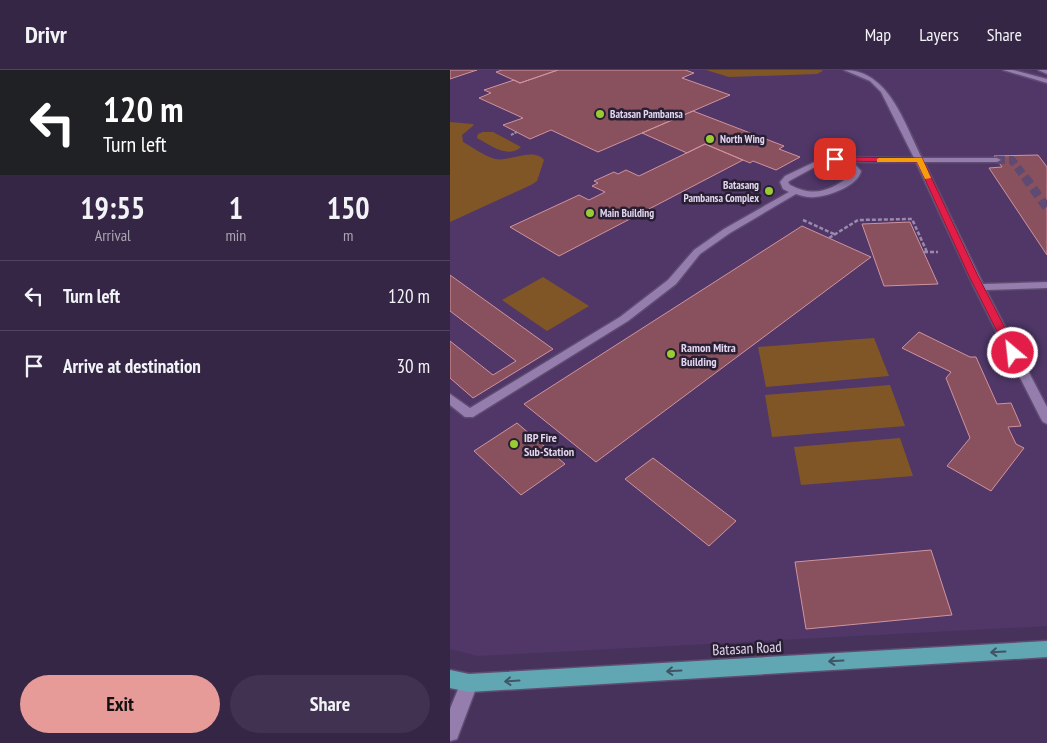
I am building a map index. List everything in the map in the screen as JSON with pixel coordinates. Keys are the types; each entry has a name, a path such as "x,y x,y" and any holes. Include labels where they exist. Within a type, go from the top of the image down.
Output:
{"main road":[{"name":"Batasan Road","path":"450,679 469,684 1047,649"}],"street":[{"path":"847,70 878,82 895,110 979,288 1047,419"},
{"path":"1006,70 1047,81"},
{"path":"1041,70 1047,72"},
{"path":"844,160 853,165 857,171 856,176 829,193 817,196 805,195 794,192 786,187 784,182 788,178 825,159 997,160"},
{"path":"450,398 469,414 624,319 672,282 697,252 727,231 794,192"},
{"path":"979,288 1047,285"},
{"path":"450,732 469,684"}],"path":[{"path":"511,134 517,132"},
{"path":"829,238 858,220 912,219 926,252 938,252"},
{"path":"803,220 835,234"}],"shaded area":[{"name":"Batasang Pambansa Complex","path":"450,70 1030,70 1047,74 1047,626 478,656 450,649"},
{"path":"706,70 823,71 817,74 729,77"},
{"path":"450,122 474,125 462,135 463,142 491,158 539,156 544,160 537,181 450,222"},
{"path":"493,132 521,147 510,152 499,150 477,138 478,134"},
{"path":"543,277 589,306 547,331 502,300"},
{"path":"874,338 889,376 766,387 758,347"},
{"path":"890,385 905,426 772,437 765,395"},
{"path":"900,438 913,476 801,485 794,447"}],"building":[{"path":"450,70 477,70 450,79"},
{"path":"502,70 558,70 520,83 496,72"},
{"name":"Batasan Pambansa","path":"558,70 685,70 694,73 682,78 730,95 598,152 551,130 530,139 503,125 523,118 479,98 491,93 484,90 514,80 520,83"},
{"name":"North Wing","path":"693,111 784,146 779,149 800,157 776,170 753,161 750,163 705,144 687,153 642,133"},
{"name":"Main Building","path":"705,144 743,160 559,256 510,227 579,195 589,200 605,192 592,186 598,183 594,181 614,172 618,174 626,170 639,176"},
{"path":"1038,155 1047,167 1047,255 989,168 1002,167 994,156"},
{"path":"910,222 938,284 884,286 862,224"},
{"name":"Ramon Mitra Building","path":"802,226 871,257 596,462 524,404"},
{"path":"450,275 553,349 473,398 450,378 450,341 493,375 516,361 450,311"},
{"path":"919,332 970,357 976,357 997,404 1011,403 1021,426 1008,427 1016,444 1024,448 991,491 947,466 970,438 946,378 951,372 902,348"},
{"path":"517,423 565,464 521,495 474,451"},
{"path":"653,458 736,521 709,546 625,479"},
{"path":"931,550 952,615 806,629 795,562"}],"tunnel":[{"path":"997,160 1012,160 1026,179"},
{"path":"1025,177 1047,208"}],"slow traffic":[{"path":"879,160 920,160 928,178"}],"place":[{"name":"Batasan Pambansa","path":"600,114"},
{"name":"North Wing","path":"710,139"},
{"name":"Batasang Pambansa Complex","path":"769,191"},
{"name":"Main Building","path":"590,213"},
{"name":"Ramon Mitra Building","path":"671,354"},
{"name":"IBP Fire Sub-Station","path":"514,444"}],"route":[{"path":"835,159 920,160 973,276 1013,353"}]}
